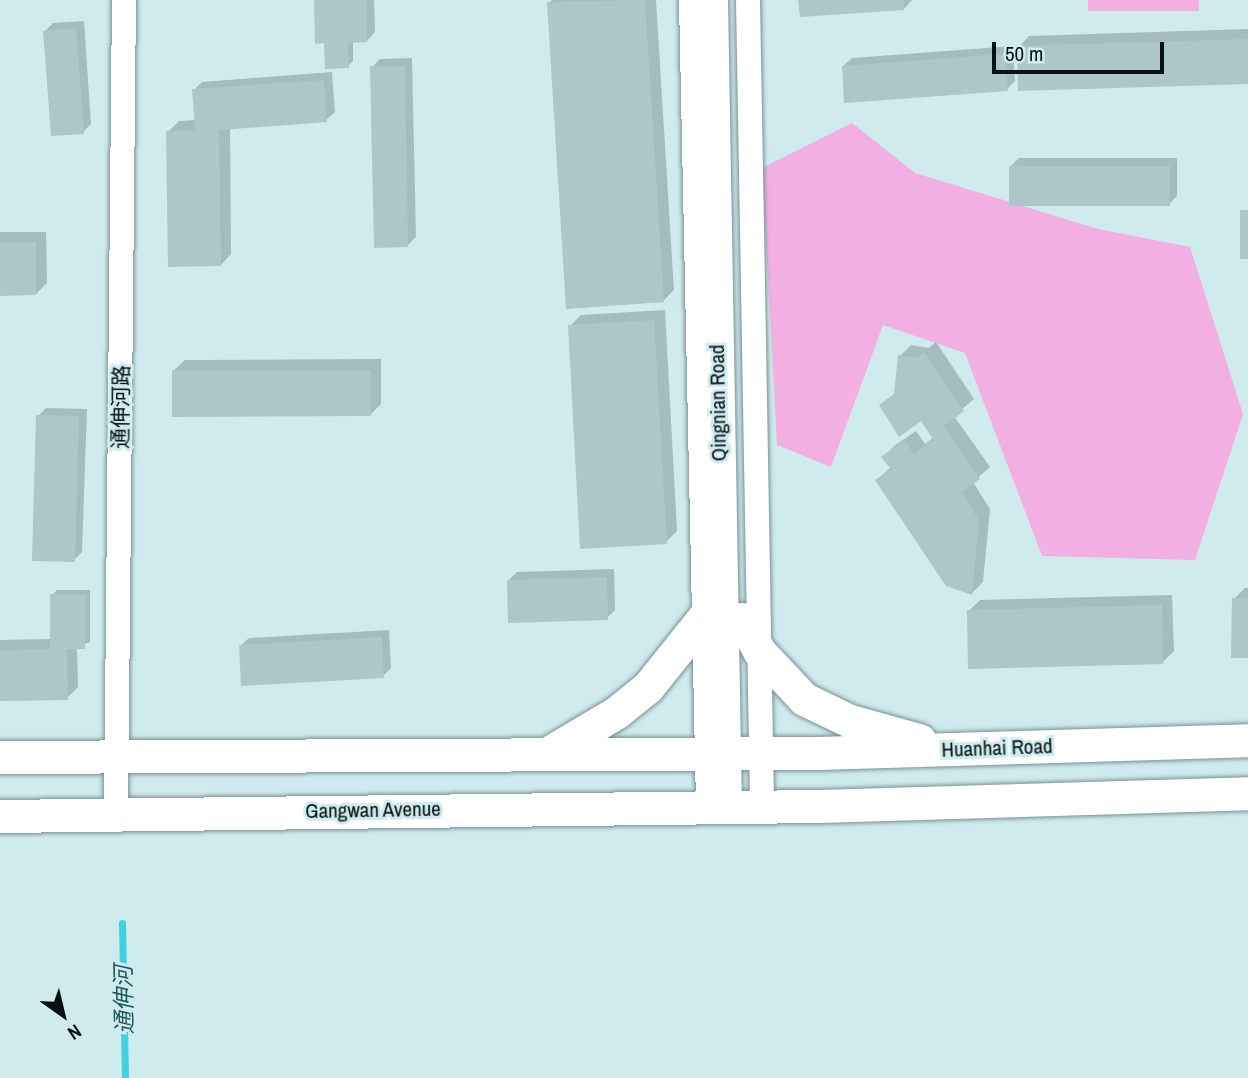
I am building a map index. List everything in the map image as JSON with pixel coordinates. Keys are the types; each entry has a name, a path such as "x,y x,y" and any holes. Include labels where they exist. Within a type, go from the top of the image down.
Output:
{"main road":[{"name":"Qingnian Road","path":"711,0 735,806"},
{"name":"Qingnian Road","path":"731,0 742,619 735,752"},
{"path":"549,752 617,712 648,687 704,617"},
{"path":"742,619 759,652 804,699 828,713 955,749"},
{"name":"Huanhai Road","path":"735,752 955,749 1248,740"},
{"path":"0,757 117,754 735,752"},
{"path":"735,806 1248,793"},
{"name":"Gangwan Avenue","path":"0,816 735,806"}],"street":[{"name":"通伸河路","path":"116,814 124,0"},
{"name":"Qingnian Road","path":"691,0 704,617 735,752"},
{"name":"Qingnian Road","path":"735,752 759,652 748,0"}],"shaded area":[{"path":"1088,0 1199,0 1199,11 1088,11"},
{"path":"852,123 915,173 1098,229 1190,247 1243,414 1195,560 1042,556 965,353 883,325 831,467 777,445 762,168"}],"building":[{"path":"314,0 367,0 367,42 348,43 349,68 325,69 324,43 315,44"},
{"path":"645,0 664,302 566,309 547,2"},
{"path":"798,0 904,0 904,10 800,17"},
{"path":"76,28 84,134 51,136 43,31"},
{"path":"1248,39 1248,84 1018,91 1017,46"},
{"path":"1005,54 1008,91 844,103 842,66"},
{"path":"370,66 405,66 408,247 374,248"},
{"path":"324,80 327,122 219,130 221,266 168,267 166,131 195,130 192,89"},
{"path":"1009,166 1170,166 1170,206 1009,206"},
{"path":"1240,210 1248,210 1248,259 1240,259"},
{"path":"36,242 36,295 0,296 0,243"},
{"path":"654,320 667,544 580,549 568,325"},
{"path":"924,352 964,411 944,426 980,479 962,492 979,521 972,595 946,586 875,480 891,469 881,457 904,440 914,454 933,439 921,421 899,437 879,405 894,394 898,355 917,358"},
{"path":"172,370 371,370 371,416 172,417"},
{"path":"36,415 79,416 75,562 32,561"},
{"path":"607,577 608,620 508,623 507,580"},
{"path":"50,594 86,595 85,649 67,649 68,700 0,701 0,650 50,649"},
{"path":"1232,598 1248,598 1248,658 1231,658"},
{"path":"1162,605 1163,664 968,669 967,610"},
{"path":"382,637 384,678 241,686 239,645"}],"waterway":[{"name":"通伸河","path":"122,923 125,1078"}]}
